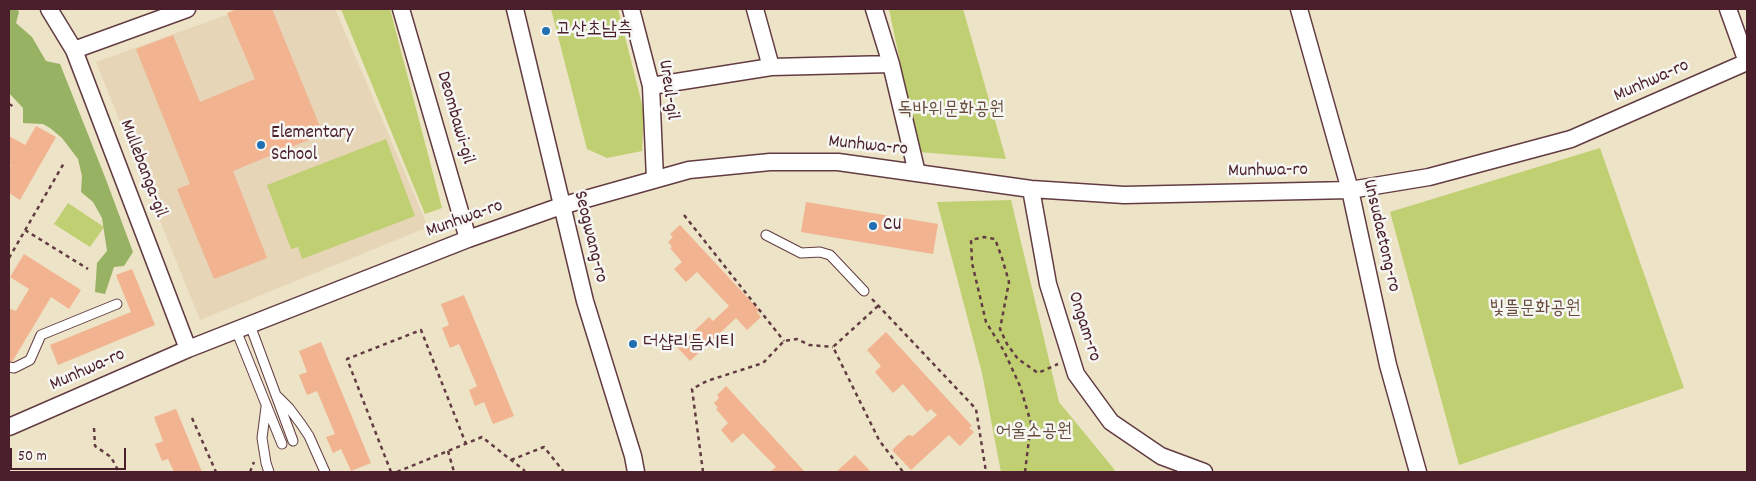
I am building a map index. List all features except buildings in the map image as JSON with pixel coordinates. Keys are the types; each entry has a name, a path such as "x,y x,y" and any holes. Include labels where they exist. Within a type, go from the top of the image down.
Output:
{"street":[{"name":"Mullebanga-gil","path":"49,9 74,50 188,349"},
{"path":"74,50 187,9"},
{"name":"Deombawi-gil","path":"401,9 468,239"},
{"name":"Seogwang-ro","path":"515,9 585,301 633,456 636,472"},
{"name":"Ureul-gil","path":"631,9 651,86 655,179"},
{"path":"755,9 771,67"},
{"path":"874,9 891,64 917,173"},
{"name":"Unsudaetong-ro","path":"1299,9 1350,190 1388,365 1418,472"},
{"name":"Munhwa-ro","path":"9,427 188,349 468,239 561,206 689,170 770,162 838,162 1031,189 1124,195 1350,190 1429,177 1571,139 1747,62 1728,9"},
{"path":"651,86 771,67 891,64"},
{"name":"Ongam-ro","path":"1031,189 1048,284 1076,374 1111,422 1160,456 1204,472"}],"lane":[{"path":"766,235 801,252 830,254 864,291"},
{"path":"9,368 14,368 30,360 41,335 117,304"},
{"path":"243,327 276,396 293,441"},
{"path":"243,327 266,404 282,444"},
{"path":"276,396 302,424 325,472"},
{"path":"266,404 262,438 269,472"}],"path":[{"path":"9,104 16,108"},
{"path":"9,258 64,163"},
{"path":"684,215 784,342"},
{"path":"25,230 88,269"},
{"path":"1025,472 1031,423 1020,386 1004,351 986,322 972,263 971,240 984,237 996,239 1009,282 1000,329 1007,344 1018,359 1038,373 1059,364"},
{"path":"864,291 976,408 986,472"},
{"path":"704,472 692,389 708,381 763,363 784,342 797,339 809,345 833,347 878,306"},
{"path":"391,472 347,359 421,330 466,444"},
{"path":"833,347 879,440 904,472"},
{"path":"192,418 216,472"},
{"path":"94,428 95,446 111,457 119,472"},
{"path":"397,472 482,438 525,471"},
{"path":"511,460 544,447 564,472"},
{"path":"448,451 454,472"}],"shaded area":[{"name":"Elementary School","path":"243,9 335,9 428,227 200,320 96,62"}],"green space":[{"path":"9,9 17,9 19,12 16,23 32,37 46,61 60,64 133,252 124,266 114,267 105,294 95,292 97,263 107,251 102,218 93,202 81,192 82,176 78,159 62,138 50,128 43,124 23,123 23,108 9,93"},
{"path":"341,9 390,9 442,208 425,214"},
{"path":"551,9 618,9 644,112 642,151 607,158 587,149"},
{"name":"독바위문화공원","path":"889,9 963,9 1006,159 919,152"},
{"path":"386,139 415,216 302,259 298,247 291,249 267,185"},
{"name":"빛뜰문화공원","path":"1600,148 1684,388 1459,465 1390,212"},
{"name":"어울소공원","path":"1011,200 1059,402 1115,472 1001,472 982,373 937,202"},
{"path":"68,203 104,227 90,247 54,224"}],"place":[{"name":"고산초남측","path":"546,31"},
{"name":"Elementary School","path":"261,145"},
{"name":"CU","path":"873,226"},
{"name":"더샵리듬시티","path":"633,344"}]}
